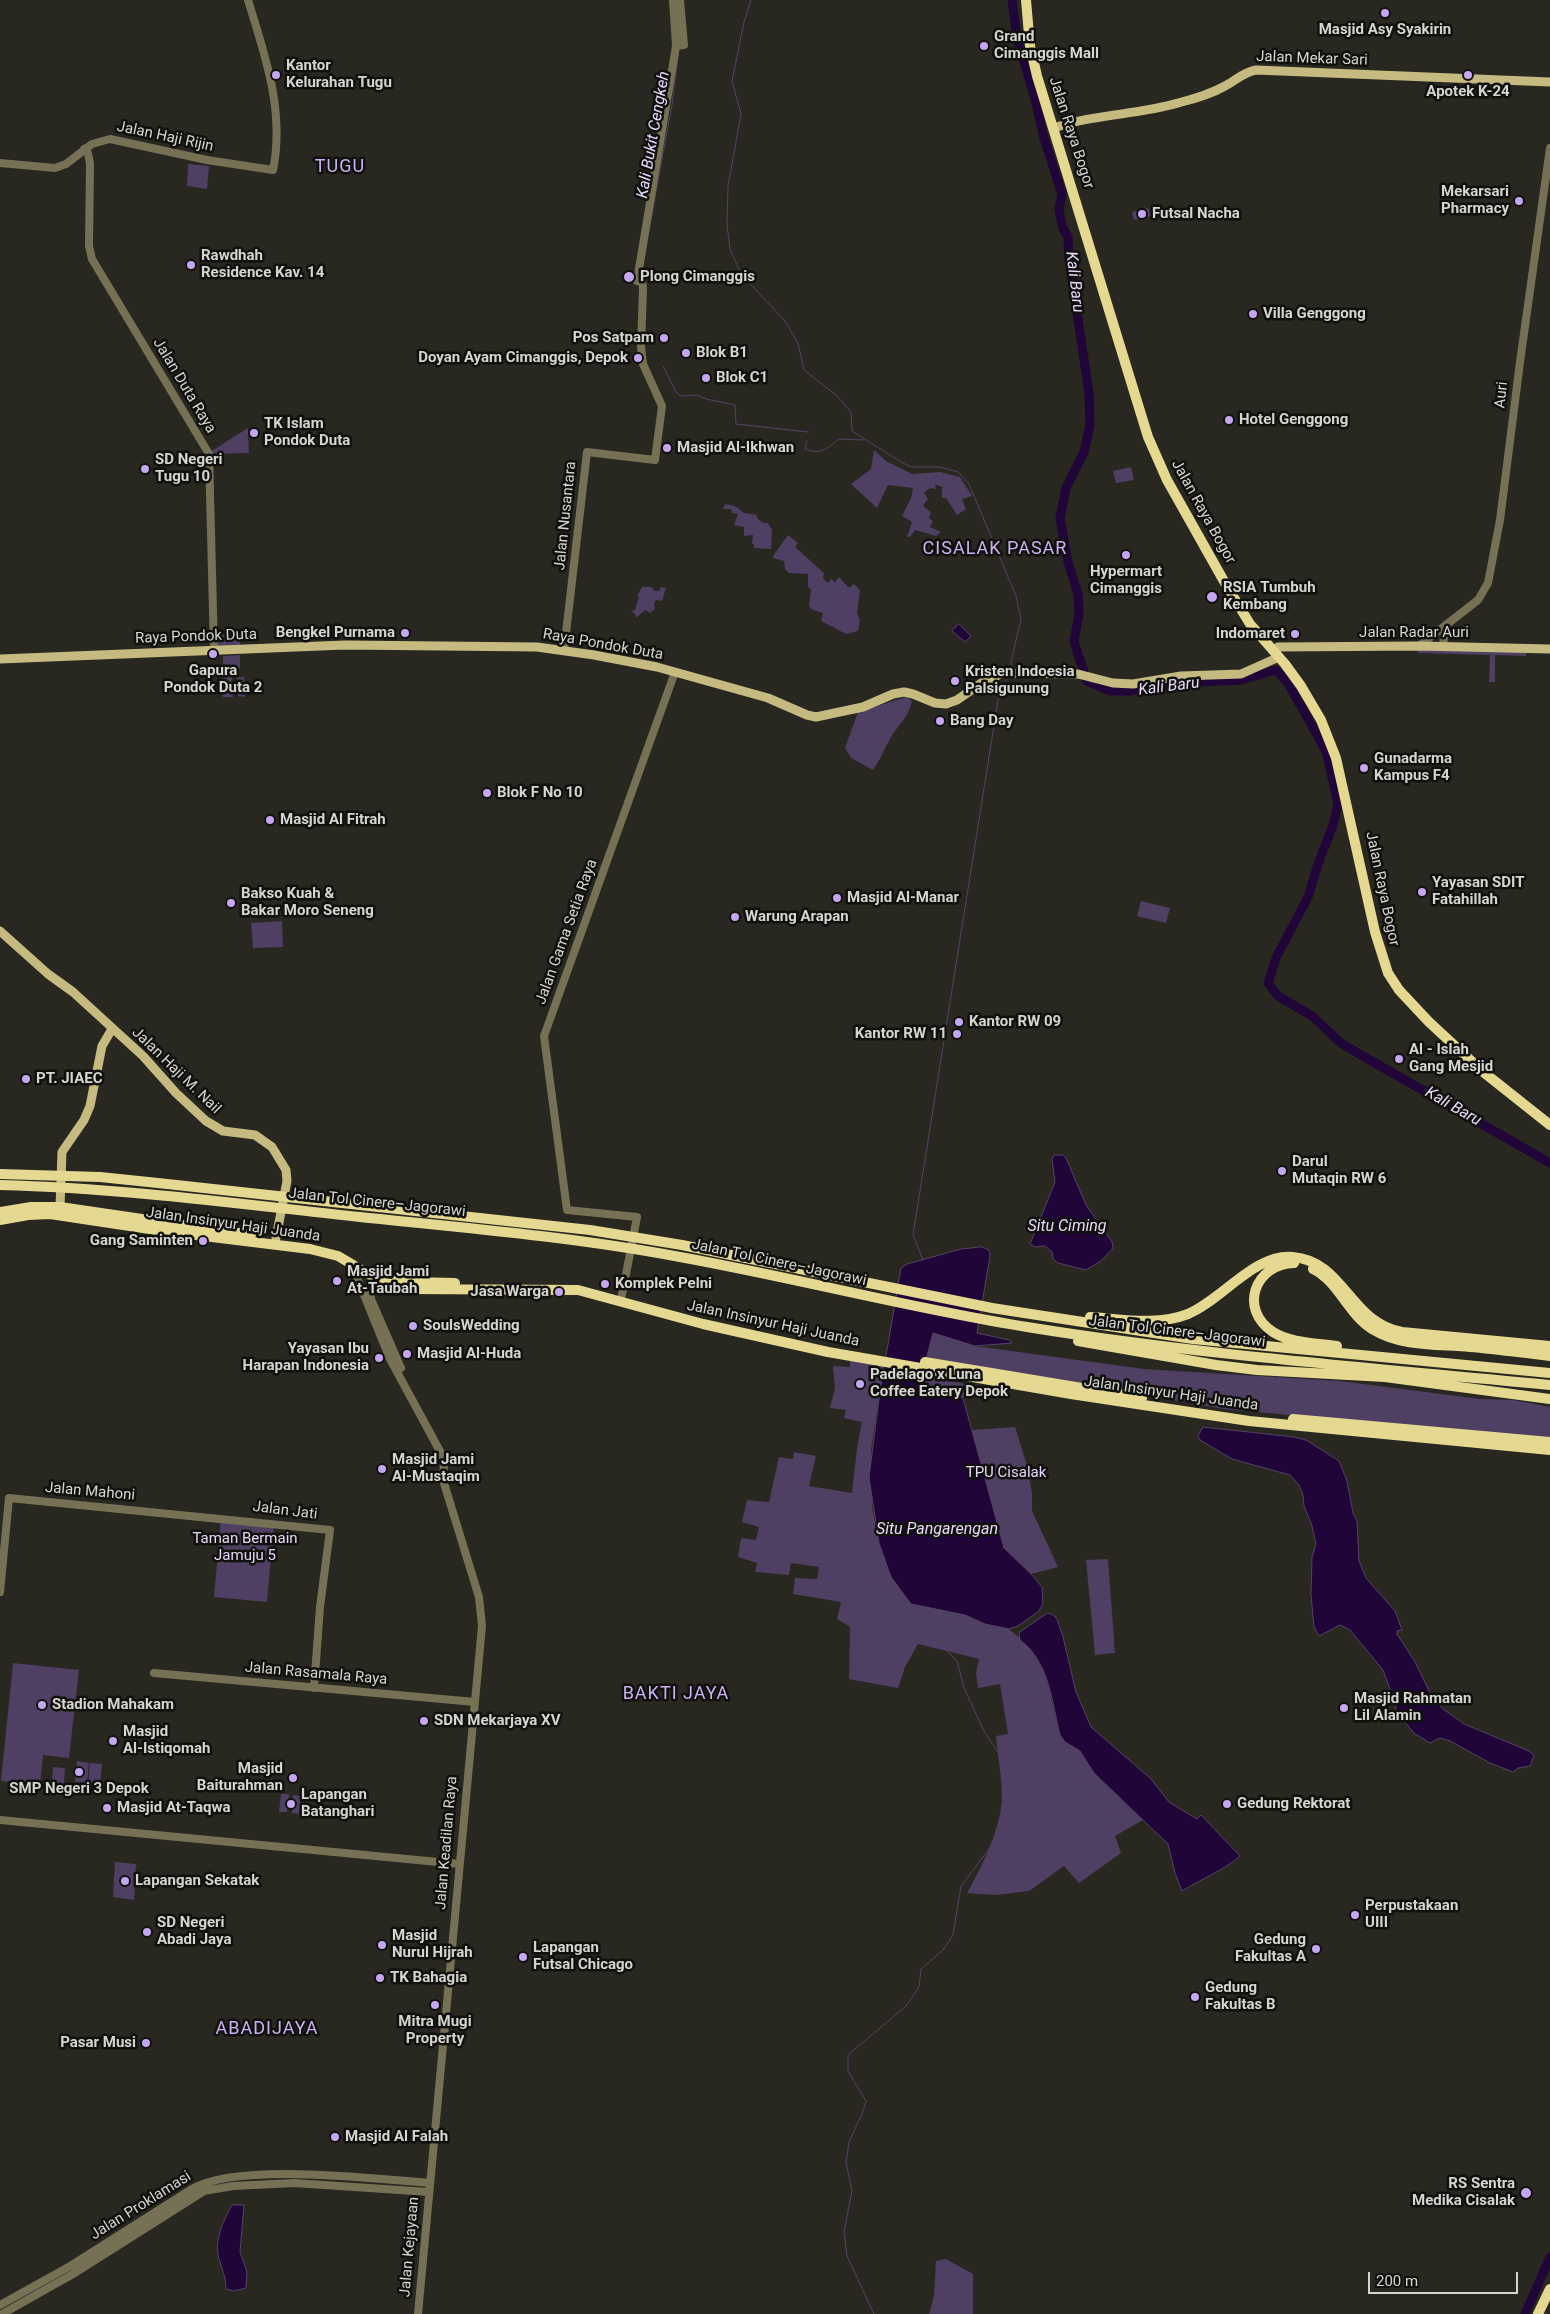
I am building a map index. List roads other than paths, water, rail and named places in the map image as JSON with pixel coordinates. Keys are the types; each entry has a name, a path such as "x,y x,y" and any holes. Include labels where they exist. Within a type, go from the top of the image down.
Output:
{"highway":[{"name":"Jalan Raya Bogor","path":"1026,0 1030,46 1037,76 1065,154 1148,437 1167,480 1228,582 1250,624 1303,678 1330,726 1344,761 1376,939 1385,967 1394,984 1422,1015 1482,1071 1550,1125"},
{"name":"Jalan Raya Bogor","path":"1031,0 1031,26 1036,52 1056,127"},
{"name":"Jalan Raya Bogor","path":"1358,833 1381,934 1391,965 1400,981 1425,1011 1489,1071 1550,1120"},
{"name":"Jalan Tol Cinere–Jagorawi","path":"0,1174 100,1177 590,1230 682,1245 992,1308 1193,1339 1550,1373"},
{"name":"Jalan Tol Cinere–Jagorawi","path":"0,1185 156,1194 588,1242 681,1257 876,1299 1023,1326 1193,1350 1550,1385"},
{"name":"Jalan Insinyur Haji Juanda","path":"0,1212 60,1202 163,1227 310,1249 338,1256 380,1281 399,1287 424,1290 578,1290 703,1324 880,1358 1249,1421 1550,1450"},
{"name":"Jalan Insinyur Haji Juanda","path":"0,1220 28,1215 50,1214 276,1238 333,1248 383,1275 402,1281 424,1283 565,1282 597,1288 715,1321 880,1358"},
{"path":"1034,1314 1133,1320 1170,1319 1187,1314 1214,1300 1261,1264 1290,1256 1308,1259 1321,1267 1338,1282 1371,1320 1387,1328 1402,1332 1550,1346"},
{"path":"1406,1359 1355,1348 1299,1341 1275,1333 1256,1312 1254,1300 1257,1286 1265,1274 1278,1266 1299,1264 1318,1272 1357,1317 1372,1328 1392,1338 1432,1345 1550,1356"},
{"path":"1023,1326 1082,1342 1216,1365 1257,1370 1385,1377 1550,1400"},
{"name":"Jalan Insinyur Haji Juanda","path":"1072,1391 1244,1414 1550,1442"},
{"path":"1538,2314 1550,2289"},
{"path":"1544,2314 1550,2302"}],"main road":[{"name":"Jalan Mekar Sari","path":"1056,127 1083,120 1112,117 1176,104 1210,92 1247,72 1256,70 1550,82"},
{"name":"Raya Pondok Duta","path":"0,659 376,645 537,647 627,660 675,672 768,698 816,717 863,707 893,694 904,692 935,703 946,704 956,700 995,675 1011,672 1078,674 1124,684 1181,676 1235,675 1253,670 1278,652"},
{"name":"Jalan Radar Auri","path":"1278,652 1419,646 1550,649"},
{"name":"Jalan Haji M. Nail","path":"0,931 48,974 73,992 143,1056 176,1093 206,1122 223,1131 255,1135 267,1143 286,1170 288,1181 276,1238"},
{"path":"60,1202 62,1152 84,1120 90,1106 102,1046 112,1029"}],"street":[{"name":"Jalan Haji Rijin","path":"0,163 55,168 66,164 84,149 98,142 110,139 207,160 272,170 278,140 275,99 248,0"},
{"path":"673,0 680,45"},
{"path":"680,0 680,45"},
{"name":"Jalan Nusantara","path":"564,650 587,452 655,460 662,406 643,364 642,294 636,278 680,45"},
{"name":"Auri","path":"1419,646 1478,600 1488,583 1500,520 1550,148"},
{"name":"Jalan Duta Raya","path":"84,149 88,153 90,164 89,246 92,259 209,454 214,650"},
{"path":"1444,647 1445,626"},
{"name":"Jalan Gama Setia Raya","path":"622,1295 637,1217 567,1210 544,1036 675,672"},
{"name":"Jalan Keadilan Raya","path":"351,1263 367,1295 390,1359 441,1448 445,1480 479,1597 482,1626 430,2183"},
{"path":"367,1295 373,1286 380,1281"},
{"name":"Jalan Mahoni","path":"0,1592 10,1498 168,1513"},
{"name":"Jalan Jati","path":"168,1513 330,1530 320,1607 314,1688"},
{"name":"Jalan Rasamala Raya","path":"154,1672 475,1702"},
{"path":"0,1820 300,1847 459,1864"},
{"name":"Jalan Proklamasi","path":"2,2314 72,2265 192,2189 210,2185 312,2176 430,2183"},
{"name":"Jalan Proklamasi","path":"258,2180 429,2192"},
{"name":"Jalan Kejayaan","path":"418,2314 430,2183"},
{"name":"Jalan Proklamasi","path":"0,2305 24,2297"}],"water":[{"path":"959,624 971,636 965,642 952,631"},
{"name":"Situ Ciming","path":"1055,1155 1063,1155 1066,1158 1086,1205 1112,1242 1113,1248 1101,1261 1086,1270 1058,1263 1053,1259 1052,1252 1045,1246 1035,1247 1030,1244 1055,1182 1052,1159"},
{"name":"Situ Pangarengan","path":"982,1247 989,1250 990,1256 977,1333 1009,1340 1012,1343 975,1346 933,1333 920,1382 963,1398 1004,1548 1042,1587 1043,1604 1038,1612 1018,1626 1009,1629 985,1624 965,1615 911,1604 891,1577 879,1543 869,1477 880,1391 901,1268 907,1264 961,1249"},
{"path":"1203,1427 1306,1440 1339,1461 1347,1481 1353,1513 1357,1521 1359,1561 1366,1578 1395,1611 1402,1630 1397,1631 1397,1634 1415,1662 1432,1697 1443,1709 1464,1724 1529,1751 1534,1756 1530,1766 1518,1768 1513,1772 1490,1763 1450,1741 1440,1738 1430,1743 1415,1734 1397,1713 1383,1670 1350,1630 1340,1625 1319,1636 1314,1627 1311,1595 1312,1557 1316,1544 1299,1485 1290,1475 1232,1459 1200,1440 1198,1437"},
{"path":"1048,1613 1057,1619 1076,1692 1091,1727 1151,1779 1169,1802 1197,1819 1201,1815 1240,1856 1219,1871 1182,1891 1175,1873 1168,1844 1094,1773 1080,1751 1065,1742 1060,1735 1048,1683 1037,1659 1020,1640 1019,1633"},
{"path":"232,2205 244,2205 240,2252 247,2272 246,2288 234,2291 226,2289 225,2278 218,2255 218,2240"}],"waterway":[{"path":"751,0 744,22 732,81 741,114 728,186 727,224 730,249 741,274 785,321 798,343 804,370 836,395 851,412 852,431 911,467 940,467 958,472 969,484 1016,596 1021,619 1011,662 1012,670"},
{"name":"Kali Baru","path":"1012,0 1017,38 1044,138 1062,194 1059,209 1062,226 1068,237 1069,259 1089,393 1090,425 1084,452 1066,488 1060,518 1068,562 1078,594 1079,613 1074,642 1087,681 1110,691 1130,691 1179,683 1241,680 1276,670 1288,683 1326,751 1338,804 1333,825 1308,897 1277,956 1268,983 1278,996 1312,1016 1342,1044 1550,1163"},
{"name":"Kali Bukit Cengkeh","path":"647,241 672,105 679,48"},
{"name":"Kali Bukit Cengkeh","path":"663,366 676,392 681,396 697,395 706,399 735,405 736,424 808,432"},
{"name":"Kali Bukit Cengkeh","path":"807,441 805,449 819,451 827,448 839,439 864,440"},
{"path":"923,1260 913,1235 999,694 1001,686 1009,677"},
{"path":"874,2314 847,2256 844,2232 852,2190 846,2163 849,2142 866,2101 848,2071 848,2055 906,2006 919,1987 921,1969 943,1950 953,1935 961,1886 1002,1832 1007,1816 999,1754 984,1731 964,1688 957,1661 943,1647 940,1610"},
{"name":"Kali Baru","path":"1525,2314 1550,2257"}],"place":[{"name":"Masjid Asy Syakirin","path":"1385,13"},
{"name":"Grand Cimanggis Mall","path":"984,46"},
{"name":"Kantor Kelurahan Tugu","path":"276,75"},
{"name":"Apotek K-24","path":"1468,75"},
{"name":"Mekarsari Pharmacy","path":"1519,201"},
{"name":"Futsal Nacha","path":"1142,214"},
{"name":"Rawdhah Residence Kav. 14","path":"191,265"},
{"name":"Plong Cimanggis","path":"629,277"},
{"name":"Villa Genggong","path":"1253,314"},
{"name":"Pos Satpam","path":"664,338"},
{"name":"Blok B1","path":"686,353"},
{"name":"Doyan Ayam Cimanggis, Depok","path":"638,358"},
{"name":"Blok C1","path":"706,378"},
{"name":"Hotel Genggong","path":"1229,420"},
{"name":"TK Islam Pondok Duta","path":"254,433"},
{"name":"Masjid Al-Ikhwan","path":"667,448"},
{"name":"SD Negeri Tugu 10","path":"145,469"},
{"name":"Hypermart Cimanggis","path":"1126,555"},
{"name":"RSIA Tumbuh Kembang","path":"1212,597"},
{"name":"Bengkel Purnama","path":"405,633"},
{"name":"Indomaret","path":"1295,634"},
{"name":"Gapura Pondok Duta 2","path":"213,654"},
{"name":"Kristen Indoesia Palsigunung","path":"955,681"},
{"name":"Bang Day","path":"940,721"},
{"name":"Gunadarma Kampus F4","path":"1364,768"},
{"name":"Blok F No 10","path":"487,793"},
{"name":"Masjid Al Fitrah","path":"270,820"},
{"name":"Yayasan SDIT Fatahillah","path":"1422,892"},
{"name":"Masjid Al-Manar","path":"837,898"},
{"name":"Bakso Kuah & Bakar Moro Seneng","path":"231,903"},
{"name":"Warung Arapan","path":"735,917"},
{"name":"Kantor RW 09","path":"959,1022"},
{"name":"Kantor RW 11","path":"957,1034"},
{"name":"Al - Islah Gang Mesjid","path":"1399,1059"},
{"name":"PT. JIAEC","path":"26,1079"},
{"name":"Darul Mutaqin RW 6","path":"1282,1171"},
{"name":"Gang Saminten","path":"203,1241"},
{"name":"Masjid Jami At-Taubah","path":"337,1281"},
{"name":"Komplek Pelni","path":"605,1284"},
{"name":"Jasa Warga","path":"559,1292"},
{"name":"SoulsWedding","path":"413,1326"},
{"name":"Masjid Al-Huda","path":"407,1354"},
{"name":"Yayasan Ibu Harapan Indonesia","path":"379,1358"},
{"name":"Padelago x Luna Coffee Eatery Depok","path":"860,1384"},
{"name":"Masjid Jami Al-Mustaqim","path":"382,1469"},
{"name":"Stadion Mahakam","path":"42,1705"},
{"name":"Masjid Rahmatan Lil Alamin","path":"1344,1708"},
{"name":"SDN Mekarjaya XV","path":"424,1721"},
{"name":"Masjid Al-Istiqomah","path":"113,1741"},
{"name":"SMP Negeri 3 Depok","path":"79,1772"},
{"name":"Masjid Baiturahman","path":"293,1778"},
{"name":"Lapangan Batanghari","path":"291,1804"},
{"name":"Gedung Rektorat","path":"1227,1804"},
{"name":"Masjid At-Taqwa","path":"107,1808"},
{"name":"Lapangan Sekatak","path":"125,1881"},
{"name":"Perpustakaan UIII","path":"1355,1915"},
{"name":"SD Negeri Abadi Jaya","path":"147,1932"},
{"name":"Masjid Nurul Hijrah","path":"382,1945"},
{"name":"Gedung Fakultas A","path":"1316,1949"},
{"name":"Lapangan Futsal Chicago","path":"523,1957"},
{"name":"TK Bahagia","path":"380,1978"},
{"name":"Gedung Fakultas B","path":"1195,1997"},
{"name":"Mitra Mugi Property","path":"435,2005"},
{"name":"Pasar Musi","path":"146,2043"},
{"name":"Masjid Al Falah","path":"335,2137"},
{"name":"RS Sentra Medika Cisalak","path":"1526,2193"}],"district":[{"name":"TUGU","path":"340,167"},
{"name":"CISALAK PASAR","path":"995,549"},
{"name":"BAKTI JAYA","path":"676,1694"},
{"name":"ABADIJAYA","path":"267,2029"}],"park label":[{"name":"TPU Cisalak","path":"1006,1473"},
{"name":"Taman Bermain Jamuju 5","path":"245,1548"}]}
